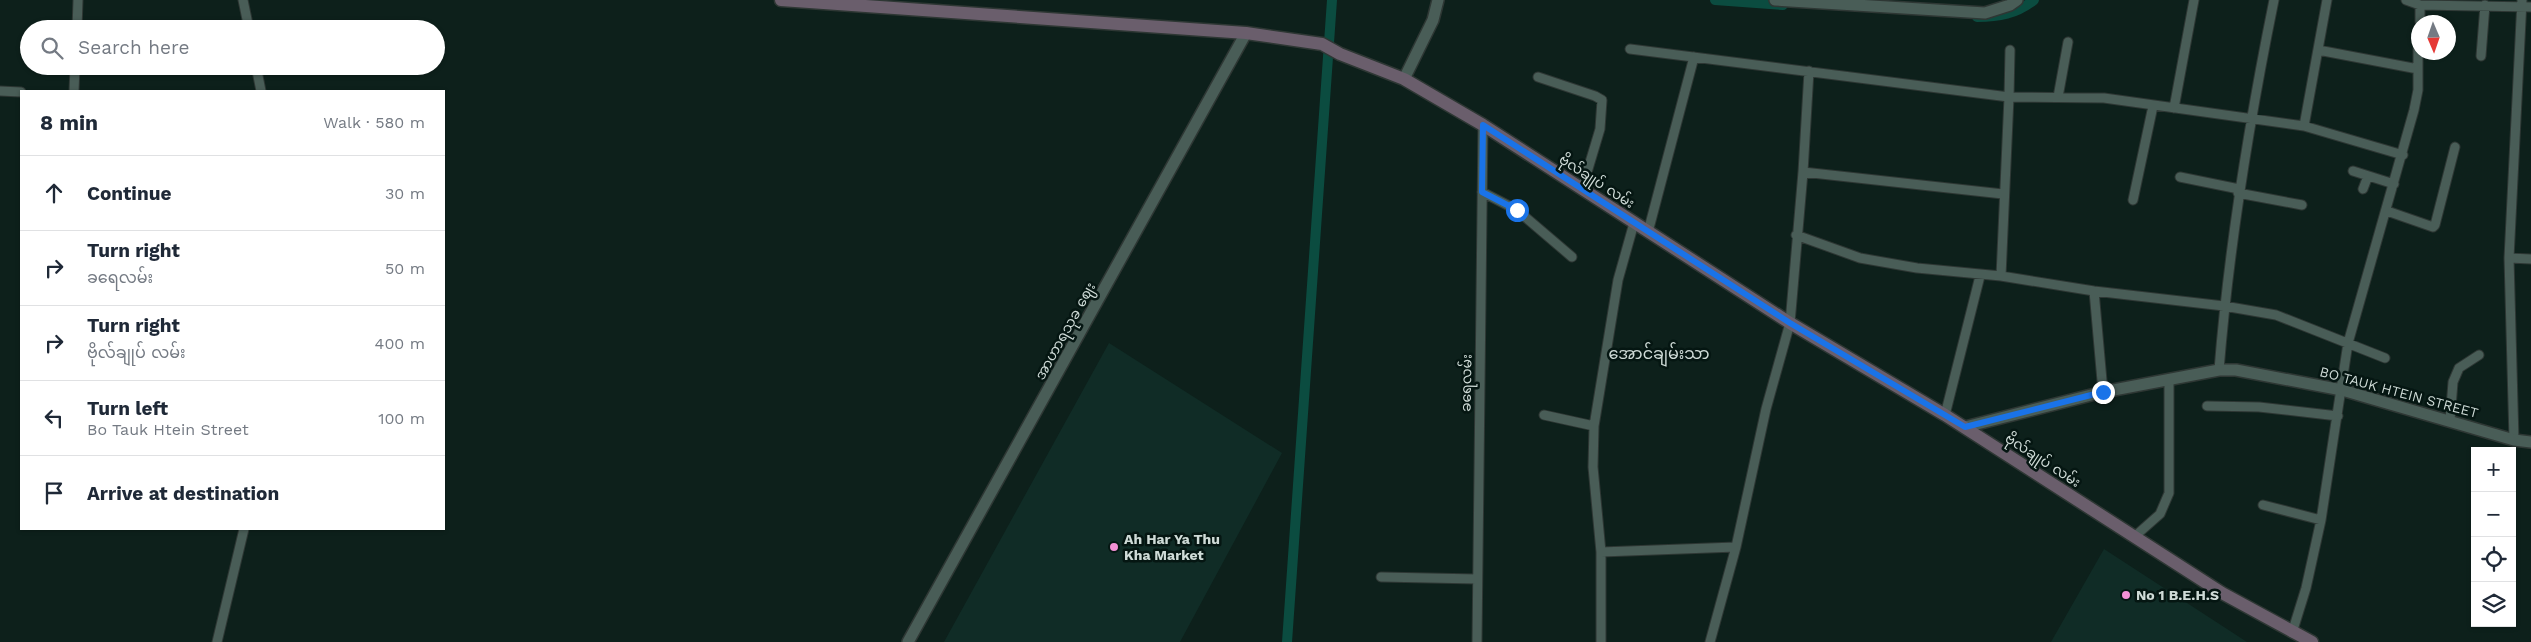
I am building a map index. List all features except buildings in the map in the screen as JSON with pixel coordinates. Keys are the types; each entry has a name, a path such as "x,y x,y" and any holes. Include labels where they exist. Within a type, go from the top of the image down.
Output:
{"main road":[{"name":"ဗိုလ်ချုပ် လမ်း","path":"781,0 1246,33 1322,44 1340,54 1404,79 1483,125 1790,323 1945,414 2222,594 2312,642"}],"street":[{"path":"77,20 78,0"},
{"path":"243,0 247,20"},
{"path":"1404,79 1432,20 1438,0"},
{"path":"1775,0 1985,13 2010,6 2017,0"},
{"path":"2174,108 2194,0"},
{"path":"2218,370 2224,306 2250,118 2274,0"},
{"path":"2304,126 2327,0"},
{"path":"2406,0 2420,5 2522,3 2531,7"},
{"path":"2514,440 2509,258 2522,3"},
{"path":"2420,5 2420,15"},
{"path":"2481,56 2485,5"},
{"name":"အာဟာရသုခ ဈေး","path":"908,642 1246,33"},
{"path":"2058,97 2068,42"},
{"path":"1630,49 2008,97 2104,98 2250,118 2304,126 2402,156"},
{"path":"2001,276 2010,50"},
{"path":"2318,50 2418,70"},
{"path":"1648,232 1694,56"},
{"path":"2292,632 2306,588 2321,520 2348,343 2402,156 2418,90 2418,60"},
{"path":"1710,642 1736,547 1766,409 1790,323 1796,235 1803,172 1809,71"},
{"path":"74,90 75,75"},
{"path":"258,75 261,90"},
{"path":"1538,77 1602,100 1600,129 1582,189"},
{"path":"0,91 20,92"},
{"path":"2133,200 2153,106"},
{"name":"ခရေလမ်း","path":"1477,642 1483,125"},
{"path":"2387,211 2433,227 2456,147"},
{"path":"2354,171 2394,184"},
{"path":"1803,172 2004,194"},
{"path":"2363,189 2368,176"},
{"path":"2180,177 2302,205"},
{"path":"1482,192 1517,210 1572,257"},
{"path":"1601,642 1601,552 1593,467 1594,426 1618,280 1634,223"},
{"path":"1796,235 1860,258 1980,276 2001,276 2094,291 2224,306 2276,315 2385,358"},
{"path":"2509,258 2531,259"},
{"path":"1945,414 1980,276"},
{"path":"2094,291 2103,392"},
{"path":"2450,420 2453,382 2459,368 2479,355"},
{"name":"BO TAUK HTEIN STREET","path":"1965,427 2103,392 2218,370 2236,370 2342,390 2514,440 2531,442"},
{"path":"2134,537 2160,514 2169,493 2169,379"},
{"path":"2207,406 2259,407 2338,416"},
{"path":"1544,415 1594,426"},
{"path":"2263,505 2321,520"},
{"path":"217,642 244,530"},
{"path":"1601,552 1736,547"},
{"path":"1381,577 1478,579"}],"shaded area":[{"name":"Ah Har Ya Thu Kha Market","path":"1109,343 1282,453 1180,642 944,642"},
{"name":"No 1 B.E.H.S","path":"2104,549 2247,642 2051,642"}],"waterway":[{"path":"1287,642 1332,0"},
{"path":"1715,0 1783,5"},
{"path":"1977,17 2007,14 2021,9 2034,0"}],"place":[{"name":"Ah Har Ya Thu Kha Market","path":"1114,547"},
{"name":"No 1 B.E.H.S","path":"2126,595"}],"district":[{"name":"အောင်ချမ်းသာ","path":"1659,353"}],"route":[{"path":"1517,210 1482,192 1483,125 1790,323 1965,427 2103,392"}]}
